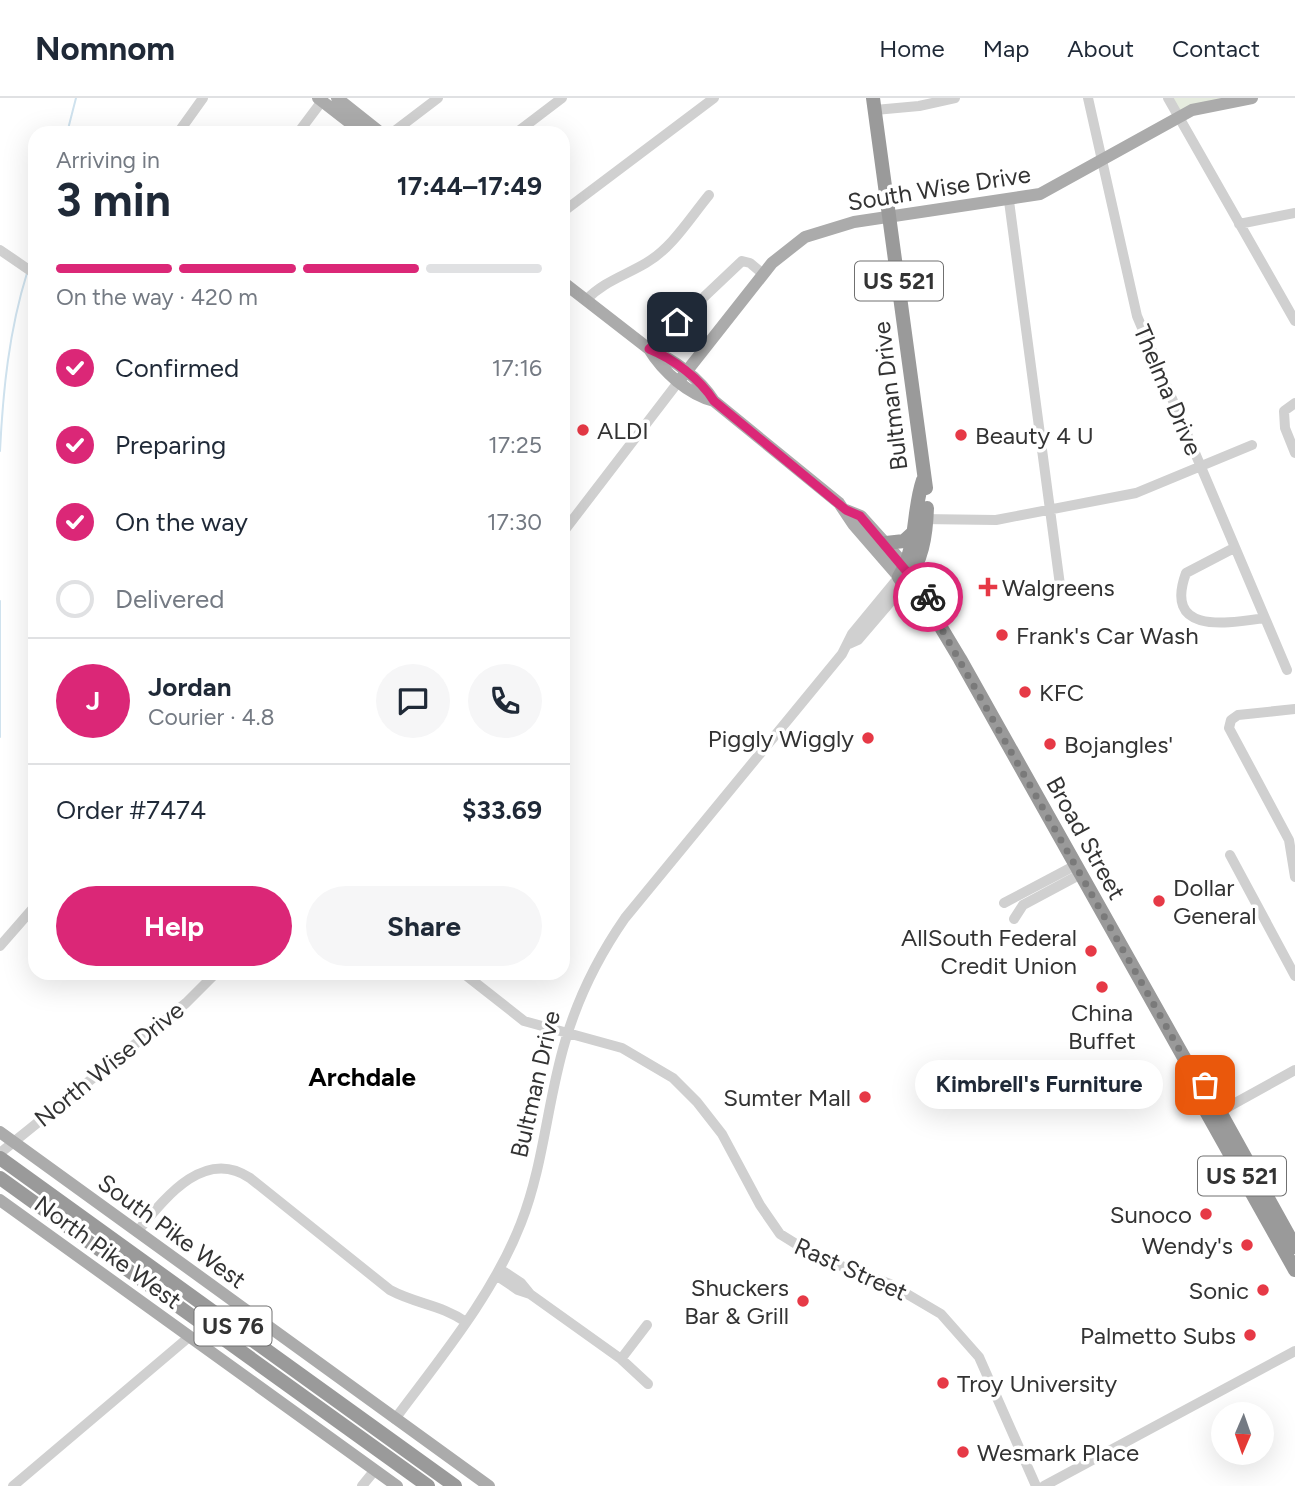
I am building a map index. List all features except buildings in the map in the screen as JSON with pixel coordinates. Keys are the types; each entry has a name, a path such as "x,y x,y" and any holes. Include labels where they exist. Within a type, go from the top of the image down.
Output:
{"highway":[{"name":"Bultman Drive","path":"874,104 919,427 923,480 918,493 923,546 906,576"},
{"name":"Bultman Drive","path":"906,576 919,523"},
{"path":"886,542 904,541 919,523"},
{"name":"US 521","path":"923,546 931,600"},
{"name":"Broad Street","path":"906,576 931,600 936,619 1196,1079 1202,1104 1295,1270"},
{"name":"Broad Street","path":"906,576 923,609 936,619"},
{"name":"Broad Street","path":"1196,1079 1205,1085 1295,1247"},
{"name":"US 76","path":"0,1155 455,1486"},
{"name":"US 76","path":"0,1178 428,1486"}],"main road":[{"path":"337,98 372,126"},
{"name":"South Wise Drive","path":"682,377 763,274 784,251 813,233 890,217 1009,201 1054,189 1192,110 1252,98"},
{"path":"320,99 354,126"},
{"name":"Broad Street","path":"570,288 649,349 658,364 706,389 714,401 846,510 860,516 886,542 906,576"},
{"name":"Broad Street","path":"846,510 853,524 906,576"},
{"name":"South Pike West","path":"0,1132 489,1486"},
{"name":"North Pike West","path":"0,1200 397,1486"}],"street":[{"path":"183,126 203,98"},
{"path":"401,126 438,98"},
{"path":"525,126 562,98"},
{"path":"570,206 714,98"},
{"path":"874,104 955,98"},
{"name":"Thelma Drive","path":"1088,98 1131,299 1287,670"},
{"path":"1168,98 1295,321"},
{"path":"303,126 320,99"},
{"path":"586,300 600,286 646,263 666,248 709,195"},
{"path":"1009,201 1060,585"},
{"path":"1239,224 1295,213"},
{"path":"0,250 28,269"},
{"path":"649,349 742,261 750,263 763,274"},
{"path":"570,523 682,377"},
{"path":"1295,403 1284,411 1283,421 1295,453"},
{"path":"919,523 990,520 1136,494 1252,444"},
{"path":"1234,548 1186,573 1182,591 1185,608 1195,619 1208,624 1265,618"},
{"name":"Bultman Drive","path":"396,1419 466,1322 498,1272 522,1223 536,1177 567,1034 597,962 625,918 849,644 858,640 906,576"},
{"path":"1295,709 1238,715 1231,720 1229,727 1289,840 1295,877"},
{"path":"1230,855 1295,976"},
{"path":"1004,903 1078,870"},
{"path":"1014,919 1023,905 1078,870"},
{"path":"0,946 28,914"},
{"name":"North Wise Drive","path":"0,1155 186,1003 209,980"},
{"name":"Rast Street","path":"472,980 524,1021 634,1053 683,1087 722,1134 768,1218 791,1243 890,1284 920,1300 953,1325 979,1357 994,1385 1036,1486"},
{"path":"1219,1112 1295,1070"},
{"path":"137,1232 157,1209 198,1174 213,1167 232,1168 250,1178 390,1290 407,1299 447,1309 466,1322"},
{"path":"498,1272 521,1283 530,1294 621,1359 648,1384"},
{"path":"621,1359 647,1325"},
{"path":"13,1486 189,1336"},
{"path":"1044,1486 1295,1351"},
{"path":"362,1486 375,1470"}],"shaded area":[{"path":"1167,98 1252,98 1179,117"}],"waterway":[{"path":"69,126 76,98"},
{"path":"0,451 8,361 27,273"},
{"path":"0,601 0,737"}],"way so far":[{"path":"928,597 933,604 936,619 1196,1079 1205,1085"}],"place":[{"name":"ALDI","path":"583,430"},
{"name":"Beauty 4 U","path":"961,435"},
{"name":"Walgreens","path":"988,587"},
{"name":"Frank's Car Wash","path":"1002,635"},
{"name":"KFC","path":"1025,692"},
{"name":"Piggly Wiggly","path":"868,738"},
{"name":"Bojangles'","path":"1050,744"},
{"name":"Dollar General","path":"1159,901"},
{"name":"AllSouth Federal Credit Union","path":"1091,951"},
{"name":"China Buffet","path":"1102,987"},
{"name":"Kimbrell's Furniture","path":"1205,1085"},
{"name":"Sumter Mall","path":"865,1097"},
{"name":"Sunoco","path":"1206,1214"},
{"name":"Wendy's","path":"1247,1245"},
{"name":"Sonic","path":"1263,1290"},
{"name":"Shuckers Bar & Grill","path":"803,1301"},
{"name":"Palmetto Subs","path":"1250,1335"},
{"name":"Troy University","path":"943,1383"},
{"name":"Wesmark Place","path":"963,1452"}],"district":[{"name":"Archdale","path":"362,1077"}],"route":[{"path":"677,322 649,349 665,356 706,389 714,401 846,510 860,516 886,542 928,597"}]}
